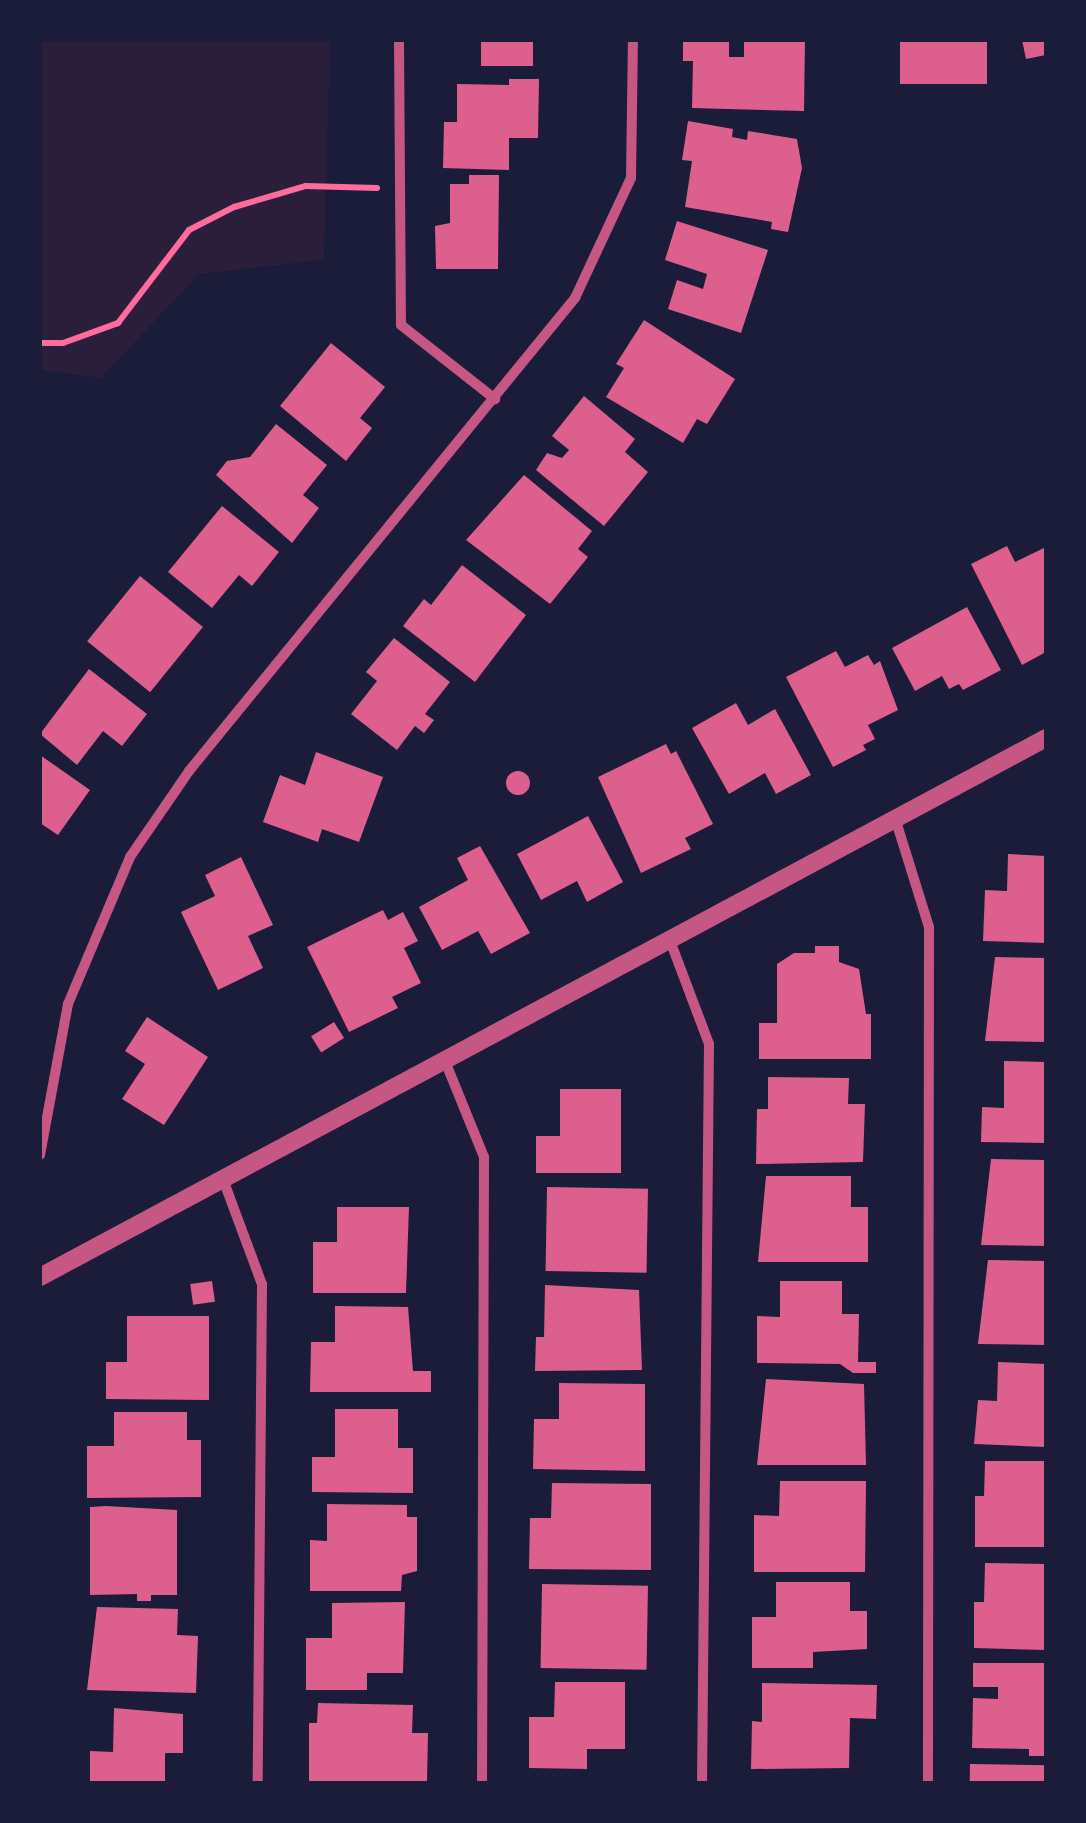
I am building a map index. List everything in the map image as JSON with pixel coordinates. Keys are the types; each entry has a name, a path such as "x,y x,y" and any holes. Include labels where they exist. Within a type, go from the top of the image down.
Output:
{"street":[{"path":"399,40 401,325 495,399"},
{"path":"40,1155 68,1004 130,857 189,771 576,298 631,178 633,40"},
{"path":"40,1277 224,1182 1046,738"},
{"path":"895,818 929,927 928,1783"},
{"path":"670,938 709,1044 702,1783"},
{"path":"445,1061 484,1157 482,1783"},
{"path":"224,1182 262,1284 258,1783"}],"path":[{"path":"40,344 63,344 118,323 189,230 234,207 306,186 398,188"}],"shaded area":[{"path":"40,40 330,40 324,260 199,274 101,378 40,370"}],"building":[{"path":"481,40 533,40 533,66 481,66"},
{"path":"683,40 729,40 729,57 744,57 744,40 805,40 804,111 692,108 693,61 683,61"},
{"path":"900,40 987,40 987,84 900,84"},
{"path":"1022,40 1046,40 1046,55 1026,59"},
{"path":"509,79 539,79 538,138 509,138 509,170 443,168 444,122 457,122 457,84 509,85"},
{"path":"688,121 733,129 732,137 747,140 748,131 797,139 802,168 788,232 771,229 772,222 685,207 692,161 682,160"},
{"path":"469,175 499,175 498,269 436,269 435,226 450,223 450,184 469,184"},
{"path":"677,221 768,250 741,333 668,309 677,280 703,289 707,274 665,260"},
{"path":"644,320 735,379 707,424 697,419 683,443 606,397 624,368 616,364"},
{"path":"331,343 385,387 360,418 372,428 346,461 280,406"},
{"path":"584,396 635,439 625,452 648,472 604,526 536,470 547,453 562,458 569,450 552,436"},
{"path":"276,424 327,465 303,495 319,508 292,543 216,475 227,461 250,457"},
{"path":"524,475 592,531 578,549 588,557 550,604 466,540"},
{"path":"222,506 279,552 252,586 239,575 212,608 168,572"},
{"path":"1007,546 1015,562 1046,547 1046,652 1022,665 971,564"},
{"path":"462,565 526,615 475,682 403,626 424,599 431,605"},
{"path":"140,576 203,627 150,692 87,641"},
{"path":"967,607 1001,670 963,690 959,684 949,689 942,676 915,691 892,648"},
{"path":"394,638 450,682 425,714 434,720 424,733 415,726 397,750 351,714 377,681 366,672"},
{"path":"836,651 845,667 868,655 874,665 880,661 898,710 868,725 875,739 863,745 866,750 833,767 786,677"},
{"path":"89,669 147,714 122,746 103,731 77,765 40,734"},
{"path":"736,703 748,725 775,709 811,775 776,794 765,773 729,794 692,728"},
{"path":"666,744 671,754 676,751 713,824 685,838 691,849 641,873 598,777"},
{"path":"316,752 383,777 359,842 322,829 318,842 263,822 280,775 305,785"},
{"path":"40,755 90,790 58,835 40,823"},
{"path":"518,771 527,774 527,792 518,795 509,792 506,783 509,774"},
{"path":"588,816 623,882 587,902 577,881 541,900 517,854"},
{"path":"480,846 530,933 491,954 478,931 442,950 419,907 468,880 457,858"},
{"path":"1008,854 1046,856 1046,943 983,941 985,890 1007,891"},
{"path":"241,857 273,925 248,936 263,968 218,990 181,912 215,896 205,875"},
{"path":"383,910 388,920 403,912 418,941 404,948 421,983 392,997 398,1008 349,1032 307,947"},
{"path":"815,946 839,946 839,962 859,969 866,1014 871,1014 871,1059 759,1059 759,1023 777,1023 777,964 794,953 815,953"},
{"path":"995,957 1046,958 1046,1042 985,1041"},
{"path":"147,1017 208,1057 164,1125 122,1099 145,1064 125,1051"},
{"path":"334,1022 344,1038 321,1052 311,1036"},
{"path":"1004,1061 1046,1062 1046,1143 981,1142 982,1107 1004,1108"},
{"path":"768,1077 849,1078 848,1104 865,1104 863,1162 756,1164 757,1109 768,1109"},
{"path":"560,1089 621,1089 621,1173 536,1173 536,1136 560,1136"},
{"path":"991,1159 1046,1160 1046,1246 981,1245"},
{"path":"766,1176 851,1176 851,1207 868,1207 868,1262 758,1262"},
{"path":"547,1187 648,1189 647,1273 546,1271"},
{"path":"337,1207 409,1207 406,1293 313,1293 313,1242 337,1242"},
{"path":"988,1260 1046,1261 1046,1345 978,1344"},
{"path":"212,1281 215,1302 193,1305 190,1284"},
{"path":"780,1281 842,1281 842,1314 859,1314 858,1362 876,1362 876,1373 853,1373 840,1364 757,1363 757,1316 780,1317"},
{"path":"545,1285 639,1290 642,1370 535,1371 536,1337 544,1337"},
{"path":"335,1306 408,1307 413,1371 431,1371 431,1392 310,1392 311,1342 335,1342"},
{"path":"127,1316 209,1316 209,1400 106,1399 106,1362 127,1362"},
{"path":"998,1362 1046,1364 1046,1447 974,1444 978,1400 997,1401"},
{"path":"766,1379 864,1384 866,1465 757,1465"},
{"path":"559,1383 645,1384 645,1471 533,1469 534,1419 559,1419"},
{"path":"335,1409 398,1409 398,1448 413,1448 413,1493 312,1492 312,1457 335,1457"},
{"path":"114,1412 187,1412 187,1440 201,1440 201,1497 87,1498 87,1446 114,1446"},
{"path":"985,1461 1046,1461 1046,1547 975,1547 975,1496 984,1496"},
{"path":"780,1481 866,1481 865,1572 754,1572 754,1515 779,1516"},
{"path":"552,1483 651,1484 651,1570 529,1569 530,1518 551,1518"},
{"path":"327,1504 407,1505 407,1517 417,1517 417,1571 402,1575 401,1591 310,1591 310,1540 327,1541"},
{"path":"90,1507 177,1510 177,1595 151,1595 151,1601 137,1601 137,1594 90,1595"},
{"path":"985,1563 1046,1564 1046,1650 974,1648 974,1602 984,1602"},
{"path":"776,1582 850,1582 850,1611 867,1611 867,1649 813,1652 813,1668 752,1668 752,1617 776,1617"},
{"path":"542,1584 648,1586 647,1670 541,1668"},
{"path":"405,1602 403,1673 367,1673 367,1690 306,1690 306,1638 332,1638 332,1603"},
{"path":"97,1607 178,1609 177,1635 198,1636 196,1693 87,1690"},
{"path":"973,1663 1046,1663 1046,1756 1029,1756 1029,1749 972,1748 973,1698 998,1699 998,1687 973,1687"},
{"path":"555,1682 625,1682 625,1749 587,1749 587,1769 529,1768 529,1717 554,1717"},
{"path":"762,1683 877,1685 876,1719 850,1718 849,1768 751,1769 752,1721 762,1722"},
{"path":"318,1703 413,1705 412,1733 428,1733 427,1783 309,1783 309,1723 317,1723"},
{"path":"114,1708 183,1714 183,1753 165,1753 165,1783 90,1783 90,1751 113,1752"},
{"path":"970,1764 1046,1765 1046,1783 970,1783"}]}
